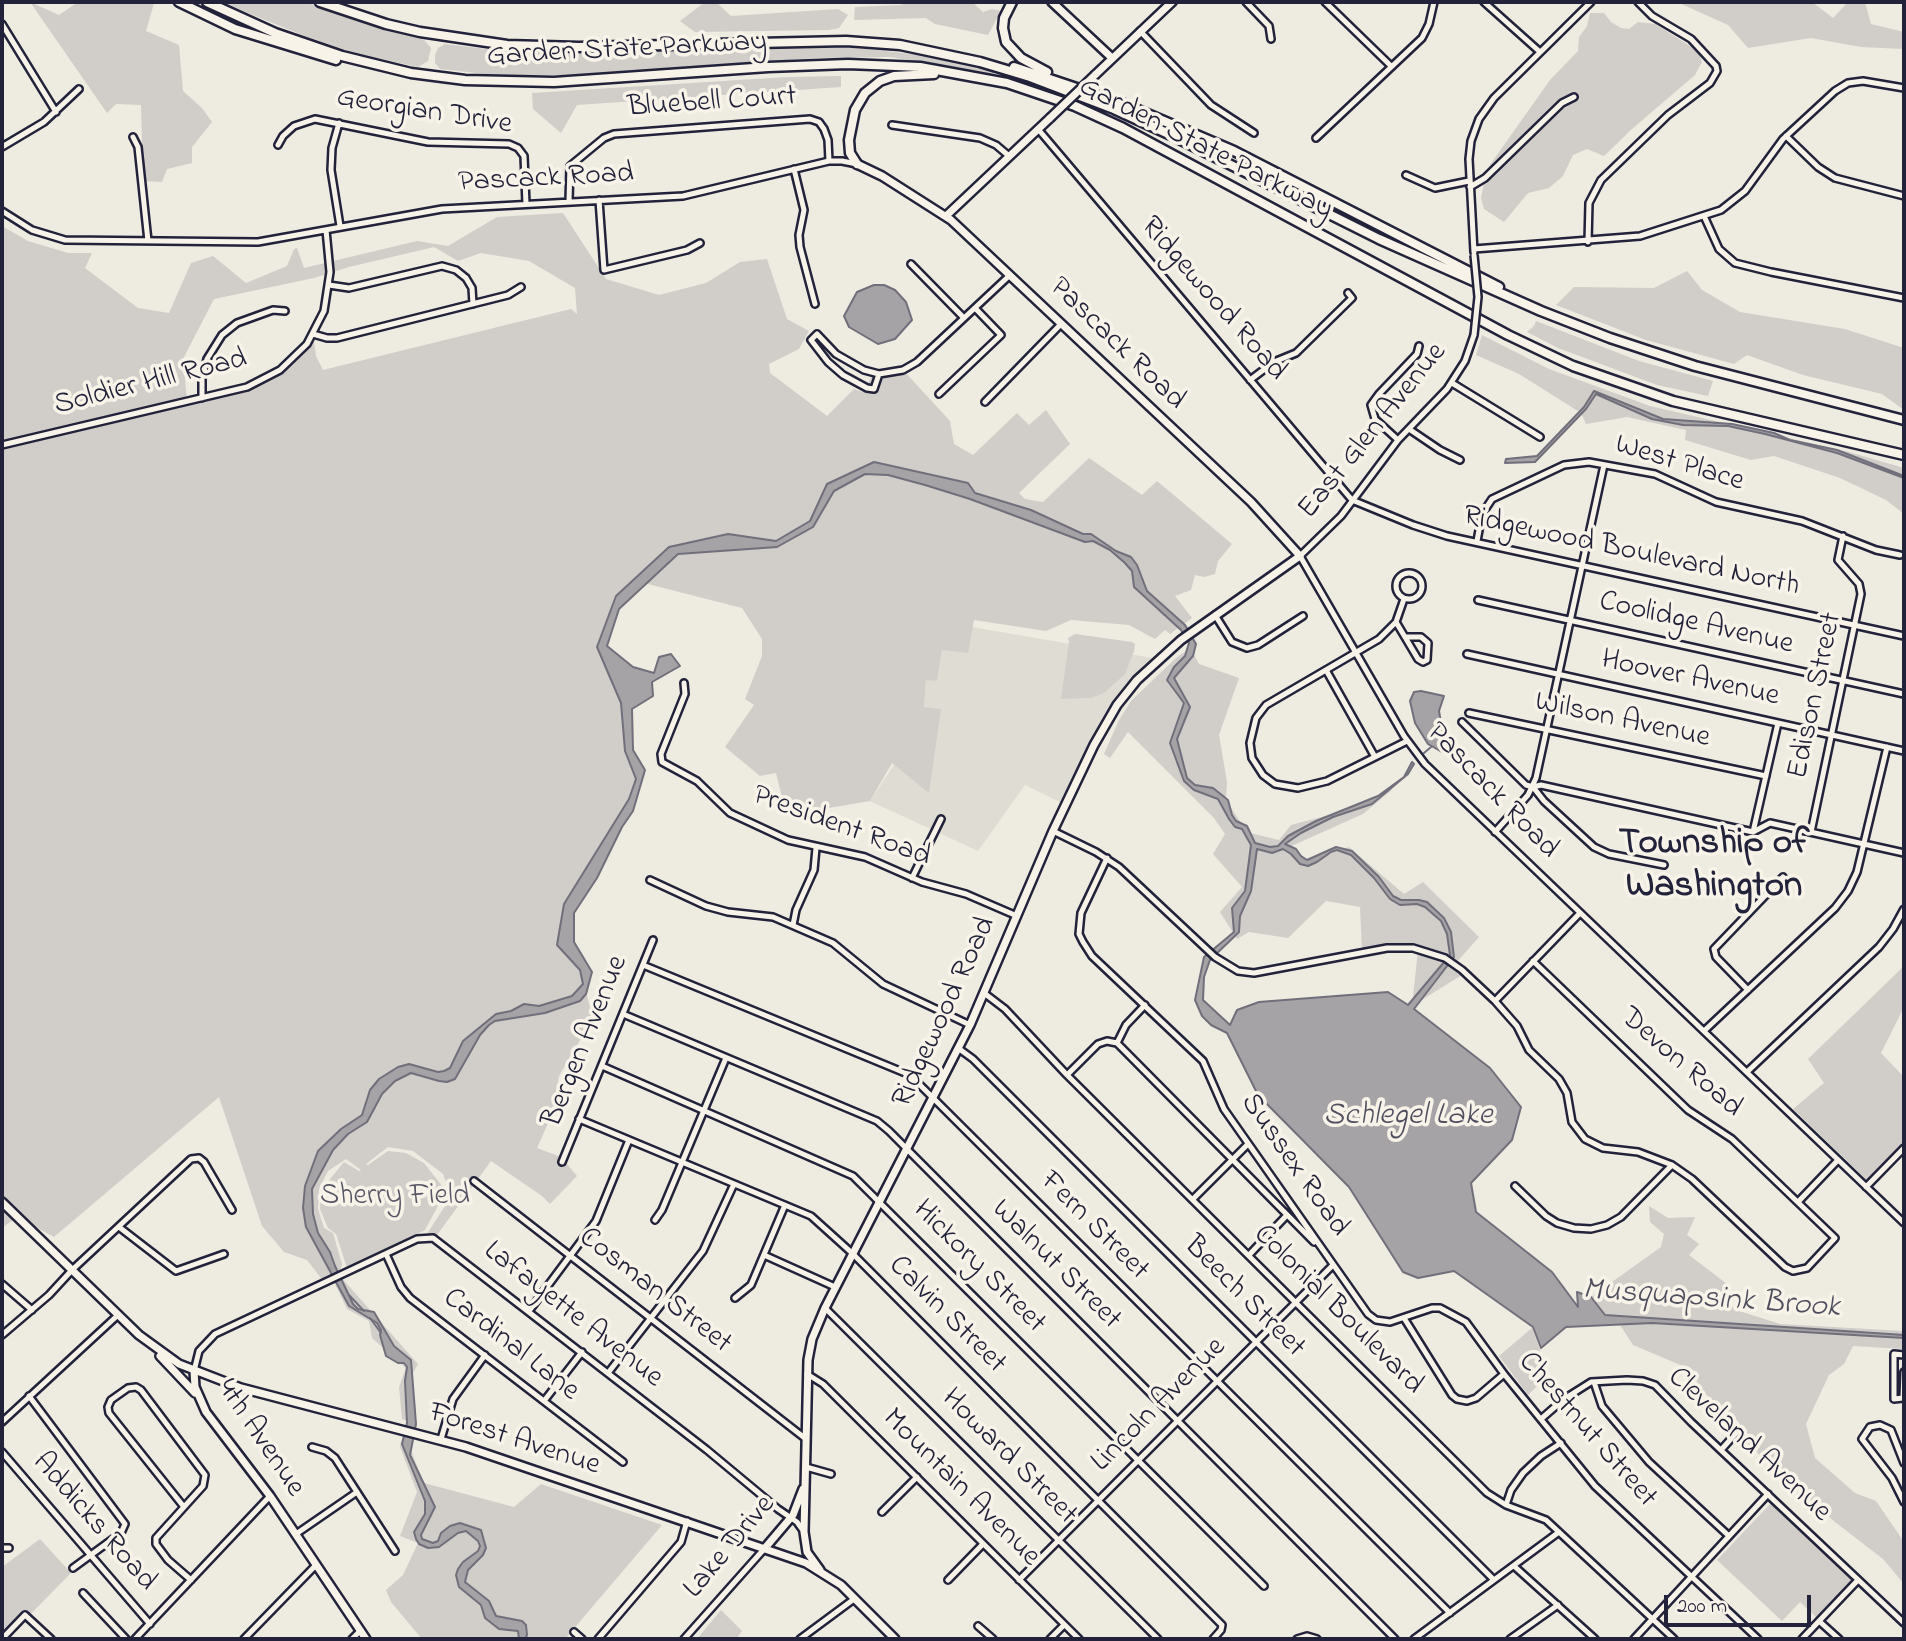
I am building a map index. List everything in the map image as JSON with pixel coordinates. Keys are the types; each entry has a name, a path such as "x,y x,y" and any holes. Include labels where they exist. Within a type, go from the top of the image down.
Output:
{"highway":[{"path":"179,2 223,24 257,36 340,61 376,65"},
{"name":"Garden State Parkway","path":"207,2 292,39 376,65 447,78 554,82 821,64 911,66 989,79 1059,100 1107,120 1508,335 1573,366 1673,401 1904,455"},
{"name":"Garden State Parkway","path":"320,2 436,35 525,46 587,47 802,40 922,46 998,62 1124,104 1258,163 1577,325"},
{"path":"329,2 351,13"},
{"path":"1012,2 1005,13 1003,27 1006,42 1012,50 1041,70 1124,104"},
{"name":"Garden State Parkway","path":"900,45 996,66 1098,102 1171,135 1371,235 1577,325 1686,363 1904,420"},
{"path":"857,164 849,150 853,117 861,98 880,81 918,74 989,79"}],"main road":[{"path":"1052,2 1112,58"},
{"path":"946,216 1172,2"},
{"name":"Pascack Road","path":"857,164 882,176 946,216 1251,502 1300,556"},
{"name":"Ridgewood Road","path":"818,1569 807,1552 804,1532 807,1374 812,1339 825,1308 970,1025 1053,831 1094,745 1117,705 1137,680 1181,640 1300,556"},
{"path":"2,1202 72,1270"},
{"name":"4th Avenue","path":"72,1270 147,1342 194,1371 198,1396 206,1412 270,1496 366,1639"},
{"path":"147,1342 198,1396"},
{"name":"Forest Avenue","path":"194,1371 240,1388 441,1439 687,1521 818,1569"},
{"name":"Lake Drive","path":"765,1548 791,1518 805,1482"},
{"path":"818,1569 895,1639"}],"street":[{"path":"1245,2 1269,26 1271,39"},
{"path":"1325,2 1391,66"},
{"path":"1316,138 1426,32 1434,2"},
{"path":"1484,2 1540,52"},
{"name":"East Glen Avenue","path":"1300,556 1341,516 1398,440 1452,383 1465,361 1474,335 1478,297 1469,184 1470,150 1479,119 1494,98 1591,2"},
{"path":"1588,242 1589,203 1601,180 1668,115 1710,83 1717,71 1716,66 1691,39 1660,21 1638,2"},
{"path":"2,23 56,112"},
{"path":"1140,31 1210,105 1254,133"},
{"path":"1474,252 1640,236 1721,210 1737,199 1786,136 1835,90 1848,83 1871,81 1904,88"},
{"path":"2,147 37,127 79,89"},
{"path":"1406,175 1435,188 1469,184 1485,178 1562,103 1574,97"},
{"name":"Georgian Drive","path":"278,145 288,130 300,122 315,119 428,142 514,145 525,161 526,204"},
{"name":"Bluebell Court","path":"569,201 570,166 604,138 614,134 810,119 819,122 824,129 828,140 829,161"},
{"path":"339,123 332,148 331,170 340,226"},
{"path":"892,125 980,138 996,145 1009,156"},
{"name":"Ridgewood Road","path":"1038,129 1353,500"},
{"path":"1786,136 1818,167 1835,178 1904,196"},
{"path":"133,138 138,147 148,241"},
{"name":"Pascack Road","path":"2,211 32,230 53,238 78,242 258,242 442,209 683,195 829,161 857,164"},
{"path":"794,169 804,210 799,241 815,303"},
{"path":"599,200 604,271 687,250 700,243"},
{"path":"1704,216 1719,249 1735,263 1904,298"},
{"name":"Soldier Hill Road","path":"2,445 247,387 270,377 290,362 313,334 324,311 330,285 326,230"},
{"path":"911,264 964,318"},
{"path":"330,285 349,288 443,266 456,270 466,278 472,288 473,304"},
{"path":"879,374 874,389 867,388 843,375 828,362 811,340 817,334 844,360 864,370 879,374 896,373 910,367 1010,275"},
{"path":"313,334 337,338 508,295 521,288"},
{"path":"1251,380 1274,362 1296,353 1352,298 1348,293"},
{"path":"939,394 1001,335 975,308"},
{"path":"202,398 202,379 207,359 222,335 237,323 273,310 285,311"},
{"path":"985,402 1061,324"},
{"path":"1398,440 1376,419 1371,405 1418,354 1419,346"},
{"path":"1452,383 1540,437"},
{"path":"1409,429 1460,460"},
{"name":"West Place","path":"1477,541 1485,508 1497,496 1564,465 1582,462 1655,474 1716,502 1782,516 1876,550 1900,555"},
{"path":"1495,832 1533,787 1604,465"},
{"name":"Ridgewood Boulevard North","path":"1353,500 1413,525 1477,541 1904,636"},
{"name":"Edison Street","path":"1811,832 1861,589 1839,559 1843,536"},
{"name":"Pascack Road","path":"1300,556 1407,741 1432,772 1904,1223"},
{"path":"1414,574 1420,580 1421,592 1416,598 1404,598 1397,593 1396,584 1401,576 1414,574"},
{"path":"1404,598 1396,622 1384,635 1357,654 1271,700 1260,711 1250,735 1250,751 1255,765 1263,775 1275,784 1298,788 1327,781 1407,741"},
{"name":"Coolidge Avenue","path":"1478,600 1904,694"},
{"path":"1215,615 1232,642 1247,648 1258,645 1303,616"},
{"path":"1396,622 1408,645 1418,659 1423,662 1427,660 1428,643 1421,637 1405,638"},
{"name":"Hoover Avenue","path":"1467,654 1904,751"},
{"path":"1326,670 1375,757"},
{"name":"President Road","path":"684,683 685,694 661,754 662,762 697,781 720,805 740,818 788,840 816,848 852,853 912,878 966,894 1017,916"},
{"name":"Wilson Avenue","path":"1469,713 1766,776"},
{"path":"1462,722 1526,785 1541,785 1753,832 1770,823 1904,853"},
{"path":"1753,832 1778,723"},
{"path":"1704,1031 1843,900 1853,883 1887,747"},
{"path":"1533,787 1544,801 1594,848 1609,854 1664,865"},
{"path":"912,878 941,819"},
{"path":"1053,831 1107,858 1230,968 1254,973 1387,948 1413,948 1436,954 1452,962 1495,1001 1517,1026 1529,1050 1564,1086 1572,1122 1585,1139 1603,1148 1638,1152 1672,1165 1621,1217 1607,1225 1591,1229 1557,1223 1515,1186"},
{"path":"793,925 796,911 814,870 816,848"},
{"name":"Sussex Road","path":"1107,858 1081,913 1079,934 1092,956 1203,1061 1224,1109 1371,1318 1390,1322 1404,1318"},
{"path":"1748,990 1716,957 1714,949 1783,877"},
{"path":"650,880 718,909 762,914 793,925 842,949 883,984 970,1025"},
{"path":"1747,1072 1879,947 1894,929 1904,909"},
{"path":"1495,1001 1580,913"},
{"name":"Bergen Avenue","path":"562,1162 653,940"},
{"name":"Devon Road","path":"1533,961 1688,1110 1732,1139 1835,1238 1807,1268 1798,1272 1785,1267 1692,1179 1672,1165"},
{"name":"Fern Street","path":"643,965 910,1075 1450,1613"},
{"name":"Colonial Boulevard","path":"984,993 1005,1009 1487,1493 1506,1505 1538,1516 1559,1532 1674,1639"},
{"path":"1116,1043 1126,1025 1145,1005"},
{"name":"Walnut Street","path":"623,1014 877,1121 1395,1639"},
{"path":"1068,1075 1098,1044 1107,1041 1116,1043 1325,1253"},
{"name":"Beech Street","path":"958,1048 973,1059 1494,1580"},
{"path":"655,1220 726,1058"},
{"name":"Hickory Street","path":"601,1066 846,1171 1265,1586"},
{"name":"Calvin Street","path":"579,1119 811,1216 852,1253 1222,1625 1223,1628 1213,1639"},
{"path":"529,1311 587,1235 603,1207 629,1140"},
{"path":"1193,1199 1248,1144"},
{"path":"1867,1187 1904,1148"},
{"path":"2,1335 32,1310 191,1159 197,1158 204,1162 232,1210"},
{"path":"1798,1202 1838,1160"},
{"name":"Cosman Street","path":"474,1181 806,1439"},
{"path":"608,1373 703,1251 734,1184"},
{"path":"735,1298 751,1284 785,1205"},
{"path":"1249,1255 1287,1215"},
{"path":"119,1227 176,1271 224,1254"},
{"name":"Lafayette Avenue","path":"194,1371 199,1351 215,1334 416,1239 433,1238 800,1524 804,1532"},
{"name":"Cardinal Lane","path":"386,1254 401,1287 410,1298 623,1462"},
{"path":"764,1255 835,1287"},
{"name":"Lincoln Avenue","path":"1019,1580 1333,1265"},
{"path":"2,1284 32,1310"},
{"name":"Howard Street","path":"825,1308 1158,1639"},
{"name":"Chestnut Street","path":"1404,1318 1433,1308 1446,1310 1470,1326 1504,1374 1595,1486 1758,1639"},
{"path":"2,1422 118,1315"},
{"path":"1404,1318 1457,1399 1467,1401 1476,1398 1504,1374"},
{"path":"544,1401 582,1352"},
{"path":"1904,1355 1894,1354 1894,1399 1903,1398 1904,1372"},
{"path":"441,1439 453,1399 485,1355"},
{"name":"Mountain Avenue","path":"807,1374 823,1384 1079,1639"},
{"name":"Cleveland Avenue","path":"1541,1419 1564,1399 1594,1382 1627,1380 1655,1385 1904,1623"},
{"path":"1594,1382 1602,1406 1649,1462 1729,1536"},
{"path":"184,1507 109,1413 111,1400 128,1388 136,1387 141,1390 205,1475 203,1486 184,1507 157,1534 156,1541 168,1560 191,1580"},
{"path":"29,1396 124,1521 121,1533 73,1568"},
{"path":"1904,1463 1891,1430 1880,1425 1870,1427 1862,1439 1892,1478 1904,1502"},
{"path":"1721,1450 1738,1431"},
{"path":"1506,1505 1511,1490 1523,1473 1541,1456 1561,1443"},
{"path":"312,1447 331,1454 395,1551"},
{"name":"Addicks Road","path":"2,1452 150,1624"},
{"path":"806,1467 831,1474"},
{"path":"882,1512 916,1477"},
{"path":"296,1534 357,1492"},
{"path":"1634,1639 1768,1494"},
{"path":"135,1639 270,1496"},
{"path":"598,1639 681,1542 687,1521"},
{"path":"1414,1639 1559,1532"},
{"path":"948,1580 983,1544"},
{"name":"Lake Drive","path":"684,1639 765,1548"},
{"path":"244,1639 316,1565"},
{"path":"1514,1566 1595,1639"},
{"path":"1802,1639 1858,1580"},
{"path":"83,1593 126,1639"},
{"path":"800,1639 854,1599"},
{"path":"1510,1639 1558,1605"},
{"path":"2,1639 25,1615 51,1639"},
{"path":"1819,1621 1839,1639"},
{"path":"1050,1639 1064,1625"},
{"path":"978,1626 992,1639"},
{"path":"352,1639 360,1631"},
{"path":"574,1632 582,1639"},
{"path":"1297,1639 1307,1636 1317,1639"}],"shaded area":[{"path":"972,627 1158,659 1126,692 1066,805 1025,785 978,851 870,801 896,762 941,710 924,707 926,679 937,681 942,650"}],"green space":[{"path":"30,2 59,15 78,2 154,3 146,31 179,45 183,91 202,108 212,122 192,147 192,163 167,169 162,182 143,181 141,105 116,104 107,113"},
{"path":"221,2 305,2 424,40 431,48 428,61 418,67 354,53"},
{"path":"705,2 716,2 731,16 838,9 848,15 839,28 829,30 695,32 680,21"},
{"path":"903,2 972,2 983,12 992,9 1001,11 988,35 935,24 926,18 854,20 855,7 902,5"},
{"path":"1677,2 1812,2 1833,18 1848,2 1865,2 1871,24 1904,32 1904,49 1861,47 1811,38 1748,48 1728,25"},
{"path":"1590,13 1604,13 1611,22 1621,28 1629,29 1638,22 1655,24 1698,51 1702,62 1695,75 1604,156 1587,149 1573,155 1563,176 1549,188 1528,193 1504,222 1484,209 1481,198 1487,169 1550,80 1578,51 1579,37 1587,26"},
{"path":"445,44 558,54 818,46 938,57 994,70 994,74 890,57 817,58 568,75 495,75 440,69 435,63 435,55 438,48"},
{"path":"841,76 841,87 577,105 561,133 533,109 532,93"},
{"name":"Sherry Field","path":"563,213 606,279 659,295 706,283 740,262 767,259 787,319 809,331 799,349 769,364 770,373 827,416 854,389 863,392 874,373 903,370 950,421 954,444 973,455 1017,413 1029,425 1046,410 1070,444 1019,493 1025,499 1043,502 1089,458 1142,495 1157,481 1232,544 1218,561 1215,574 1204,577 1195,575 1191,590 1175,596 1192,618 1170,634 1165,630 1155,639 1129,625 1071,620 1046,631 974,620 968,653 942,650 937,681 926,680 924,707 941,709 929,793 892,763 870,801 823,809 783,801 776,773 760,776 725,747 754,705 745,699 762,656 762,639 742,608 644,583 678,554 777,547 813,527 816,506 810,521 776,541 728,534 669,547 616,596 597,647 621,703 625,751 636,779 629,799 557,945 580,970 593,1018 559,1076 553,1112 537,1148 561,1157 577,1176 550,1204 491,1161 434,1239 425,1237 445,1206 449,1190 443,1174 413,1151 388,1147 366,1164 388,1151 406,1153 424,1163 446,1191 425,1230 347,1268 336,1234 328,1228 320,1209 321,1190 344,1162 361,1170 346,1159 328,1171 319,1189 318,1209 324,1228 333,1233 342,1264 339,1275 418,1364 410,1378 409,1421 402,1419 399,1387 406,1368 372,1338 369,1321 347,1309 333,1280 324,1282 307,1260 284,1252 262,1226 219,1097 54,1237 17,1217 2,1228 2,226 28,241 68,253 92,253 85,268 138,308 169,313 191,263 213,256 246,283 287,266 294,249 297,248 304,268 417,241 448,246 497,217","holes":["434,247 458,261 481,253 529,261 575,288 577,314 571,309 323,370 316,356 313,334 280,370 247,387 187,401 183,359 214,299 314,278"]},
{"path":"1687,271 1702,290 1740,312 1845,329 1904,348 1904,410 1882,394 1803,375 1747,355 1734,364 1646,340 1556,305 1574,287 1654,288"},
{"path":"1536,321 1639,361 1713,381 1708,396 1657,385 1558,348 1527,332"},
{"path":"1482,335 1549,369 1650,406 1849,452 1904,468 1904,514 1886,500 1840,478 1774,456 1751,460 1685,440 1686,430 1627,417 1586,424 1581,413 1519,374 1476,355"},
{"path":"1075,634 1132,642 1135,644 1134,651 1125,674 1104,693 1091,698 1061,699 1068,638"},
{"path":"1193,646 1192,651 1199,664 1239,678 1219,735 1227,782 1226,800 1241,823 1250,833 1279,840 1291,825 1329,815 1393,789 1363,814 1287,848 1306,862 1349,847 1404,894 1423,882 1479,937 1455,964 1465,973 1420,1001 1413,996 1418,951 1362,952 1360,907 1326,901 1288,938 1249,932 1237,939 1220,912 1242,887 1213,854 1225,834 1214,818 1128,732 1110,758 1104,754 1131,701 1176,658"},
{"path":"1904,966 1904,1007 1881,1053 1904,1077 1904,1142 1867,1180 1793,1109 1824,1083 1808,1059"},
{"path":"1649,1206 1668,1218 1695,1217 1687,1235 1699,1244 1689,1255 1727,1284 1721,1297 1736,1310 1780,1324 1904,1331 1904,1349 1853,1346 1844,1364 1829,1375 1806,1424 1815,1458 1855,1493 1876,1501 1904,1542 1904,1584 1883,1559 1835,1522 1742,1439 1739,1422 1697,1387 1697,1372 1633,1345 1620,1325 1604,1314 1591,1297 1661,1247 1664,1234 1650,1222"},
{"path":"1532,1328 1549,1374 1528,1395 1499,1356"},
{"path":"401,1441 408,1443 424,1483 514,1507 541,1484 662,1525 565,1639 422,1639 391,1602 386,1590 403,1575 418,1543 400,1536 417,1492 400,1447"},
{"path":"1772,1502 1854,1580 1818,1619 1800,1602 1782,1621 1717,1560"},
{"path":"40,1539 71,1573 6,1639 2,1639 2,1567"},
{"path":"721,1610 742,1631 736,1639 697,1639"}],"water":[{"path":"874,285 884,285 895,290 906,302 912,320 895,339 878,344 849,327 844,316 857,292"},
{"path":"1594,391 1663,419 1732,424 1837,450 1904,478 1837,453 1765,434 1728,426 1683,425 1652,419 1596,394 1586,409 1535,462 1505,463 1506,459 1537,456 1584,407"},
{"name":"Schlegel Lake","path":"874,462 968,483 975,493 1031,510 1083,534 1091,534 1116,551 1131,557 1147,591 1185,625 1196,644 1193,656 1174,678 1190,707 1177,739 1187,778 1195,785 1213,788 1228,800 1232,815 1236,821 1247,826 1255,843 1278,846 1288,836 1316,821 1378,796 1404,777 1412,762 1414,764 1408,774 1372,804 1333,817 1285,844 1296,849 1307,860 1336,847 1352,851 1379,877 1393,896 1401,900 1427,902 1444,918 1451,932 1454,957 1414,1009 1490,1068 1521,1107 1512,1140 1471,1183 1476,1212 1552,1272 1578,1307 1577,1292 1591,1297 1605,1315 1904,1335 1904,1338 1652,1323 1566,1327 1541,1348 1533,1327 1454,1271 1418,1278 1403,1272 1349,1187 1258,1095 1227,1033 1211,1025 1202,1016 1195,1000 1204,957 1234,932 1232,908 1245,891 1251,845 1242,829 1235,827 1229,819 1218,799 1194,790 1184,781 1170,743 1184,703 1167,680 1174,667 1185,656 1189,643 1181,630 1134,587 1132,571 1125,563 1110,550 1093,541 1085,542 925,485 888,475 865,474 834,491 813,527 777,547 678,554 619,609 607,646 633,667 654,673 659,657 671,654 680,666 652,682 653,696 632,709 633,750 645,770 633,811 622,827 597,878 574,913 574,942 592,972 586,994 580,1001 545,1013 495,1021 480,1035 455,1079 439,1081 411,1073 395,1081 382,1094 367,1122 348,1134 333,1150 312,1189 313,1214 318,1233 330,1252 353,1304 358,1309 374,1312 394,1346 411,1360 416,1424 410,1455 435,1507 421,1535 422,1539 433,1543 438,1541 441,1533 460,1523 481,1530 486,1548 483,1555 468,1570 465,1582 489,1601 496,1616 522,1621 526,1625 527,1635 525,1639 519,1639 518,1631 499,1629 485,1618 481,1605 459,1587 456,1575 463,1562 478,1551 478,1541 466,1531 458,1533 439,1547 428,1548 419,1544 416,1539 414,1532 425,1514 425,1501 402,1444 407,1423 407,1367 404,1363 398,1363 386,1356 377,1323 349,1306 306,1227 303,1208 305,1186 318,1151 341,1129 362,1115 370,1090 379,1079 398,1067 409,1064 438,1072 444,1071 450,1068 463,1041 496,1014 511,1011 524,1004 539,1006 572,996 583,984 580,970 557,945 564,904 629,799 636,779 625,751 621,703 597,647 616,596 669,547 728,534 776,541 810,521 827,484","holes":["1257,849 1272,853 1283,849 1300,864 1308,866 1337,850 1351,855 1390,899 1400,905 1417,904 1425,907 1441,921 1447,934 1450,955 1408,1005 1388,992 1259,1002 1237,1010 1230,1025 1203,1000 1204,977 1210,960 1239,932 1240,916 1251,891"]},
{"path":"1414,692 1444,696 1439,711 1445,746 1442,752 1428,744 1415,723 1410,701"}],"waterway":[{"path":"1424,753 1431,747"},
{"name":"Musquapsink Brook","path":"349,1295 364,1311"},
{"name":"Musquapsink Brook","path":"370,1318 381,1333"}],"district":[{"name":"Township of Washington","path":"1714,868"}]}
